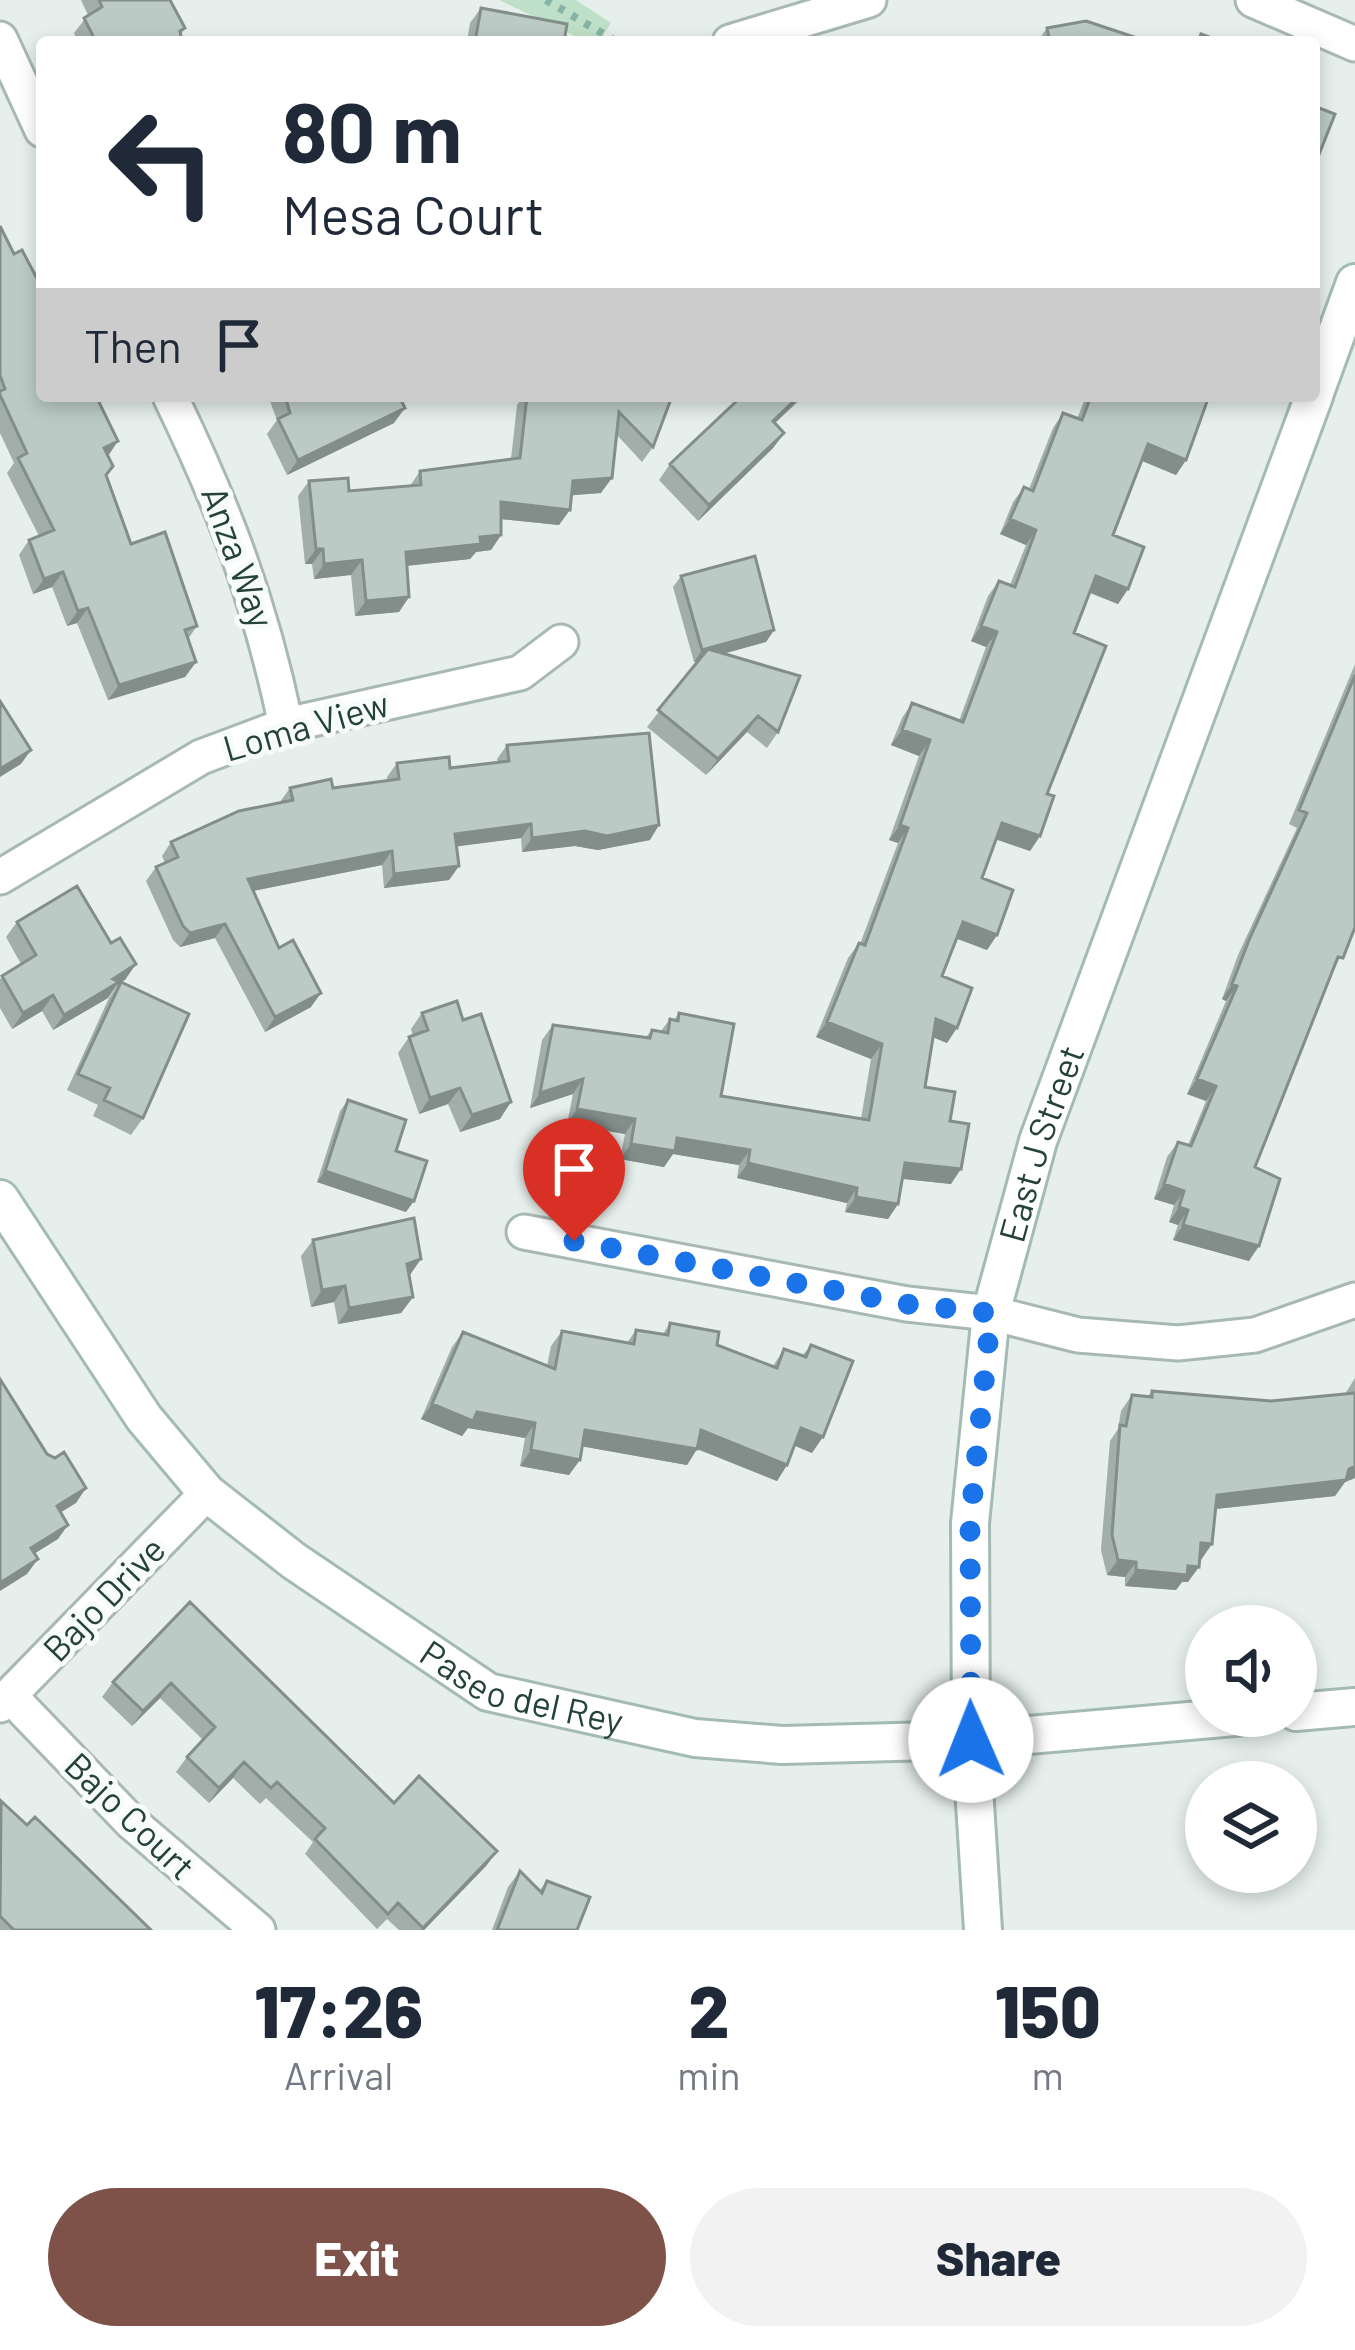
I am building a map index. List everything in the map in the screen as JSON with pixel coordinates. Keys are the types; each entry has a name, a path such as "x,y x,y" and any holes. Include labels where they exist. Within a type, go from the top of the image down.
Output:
{"street":[{"path":"750,36 869,0"},
{"path":"1253,0 1355,44"},
{"path":"0,39 36,117"},
{"name":"East J Street","path":"1320,379 1355,284"},
{"name":"Anza Way","path":"173,402 229,519 252,584 286,725"},
{"name":"East J Street","path":"983,1930 971,1740 970,1523 991,1313 1038,1142 1311,402"},
{"name":"Loma View","path":"0,877 201,757 286,725 520,673 561,642"},
{"name":"Paseo del Rey","path":"0,1199 144,1418 207,1493 294,1562 488,1692 695,1738 782,1745 971,1740 1185,1721"},
{"path":"524,1232 907,1304 991,1313 1078,1334 1178,1342 1255,1335 1355,1300"},
{"name":"Bajo Drive","path":"5,1700 207,1493"},
{"name":"Bajo Court","path":"5,1700 146,1836 258,1930"},
{"path":"1317,1710 1355,1707"}],"path":[{"path":"545,0 606,36"}],"green space":[{"path":"499,0 576,0 611,23 603,36 574,36"}],"building":[{"path":"99,0 170,0 185,28 181,36 93,36 84,18 102,7"},
{"path":"481,8 567,24 565,36 476,36"},
{"path":"1086,21 1131,36 1049,36 1047,28"},
{"path":"1320,108 1335,114 1320,152"},
{"path":"0,226 14,254 22,250 36,277 36,402 99,402 118,441 104,448 113,466 106,475 131,544 165,532 197,626 185,630 196,662 119,685 88,608 78,611 63,572 44,579 29,540 54,530 18,458 27,453 0,395 5,389 0,375"},
{"path":"287,402 402,402 405,408 298,460 278,419 290,413"},
{"path":"526,402 670,402 653,447 619,412 612,478 573,481 570,510 501,502 501,535 480,537 481,544 406,552 409,597 366,601 362,560 324,564 323,549 316,549 309,481 348,478 349,491 421,485 420,471 520,458"},
{"path":"736,402 793,402 773,421 784,433 709,505 670,464"},
{"path":"1089,402 1207,402 1186,460 1148,444 1113,535 1144,547 1128,589 1096,576 1074,633 1106,646 1047,794 1054,796 1040,836 1002,823 982,878 1013,890 997,935 963,922 942,976 972,988 957,1028 936,1019 925,1087 955,1092 950,1121 969,1124 961,1169 905,1163 898,1204 856,1197 857,1188 748,1163 750,1150 677,1138 675,1151 631,1144 635,1119 577,1109 583,1079 540,1093 553,1025 650,1038 652,1030 668,1033 670,1019 678,1021 679,1013 734,1024 721,1096 869,1120 882,1044 827,1022 859,943 865,945 908,828 900,825 930,740 902,730 912,703 963,722 997,632 981,626 999,581 1015,587 1036,530 1010,519 1024,487 1033,491 1063,413 1082,420"},
{"path":"755,556 774,630 702,650 681,576"},
{"path":"708,649 800,676 778,732 758,716 718,759 658,710"},
{"path":"1355,675 1355,927 1343,958 1338,957 1255,1167 1280,1179 1259,1246 1183,1225 1188,1210 1179,1207 1184,1191 1164,1184 1178,1142 1191,1146 1216,1086 1197,1079 1237,986 1232,984 1249,940 1307,813 1299,810"},
{"path":"0,701 31,750 0,769"},
{"path":"649,733 659,825 607,836 585,831 532,838 531,824 455,834 459,866 394,874 392,851 248,879 279,948 293,940 321,993 275,1017 225,924 190,933 156,867 178,857 171,842 239,811 293,800 290,788 331,779 333,788 399,779 397,763 449,757 450,768 509,761 507,745"},
{"path":"77,886 111,943 120,938 136,964 113,979 119,982 64,1015 53,995 23,1013 2,976 36,955 17,922"},
{"path":"121,982 189,1014 143,1118 104,1100 110,1088 78,1074"},
{"path":"457,1001 463,1020 481,1014 511,1102 472,1115 460,1088 430,1098 409,1037 428,1030 422,1013"},
{"path":"348,1100 406,1120 396,1151 427,1161 414,1201 325,1171"},
{"path":"414,1218 421,1259 407,1264 413,1297 349,1308 345,1286 322,1290 313,1240"},
{"path":"670,1323 719,1332 717,1345 777,1368 784,1349 806,1357 811,1345 853,1361 823,1437 801,1428 787,1465 701,1430 697,1449 585,1430 580,1460 531,1450 535,1423 477,1412 473,1421 432,1404 463,1332 555,1369 562,1331 634,1344 636,1330 668,1335"},
{"path":"0,1379 47,1454 55,1458 64,1452 86,1488 57,1506 68,1525 31,1548 38,1559 0,1583"},
{"path":"1152,1391 1271,1401 1355,1393 1355,1466 1346,1480 1217,1495 1212,1544 1201,1543 1199,1567 1188,1566 1187,1575 1136,1570 1136,1562 1118,1560 1112,1535 1120,1425 1126,1426 1132,1395 1152,1397"},
{"path":"190,1602 394,1803 419,1776 497,1851 423,1928 398,1903 388,1914 315,1839 325,1828 277,1782 271,1788 244,1762 219,1788 187,1757 215,1727 171,1683 143,1711 113,1682"},
{"path":"1,1801 27,1825 35,1817 151,1930 14,1930 0,1916"},
{"path":"520,1871 542,1893 547,1881 590,1897 577,1930 497,1930"}],"route":[{"path":"574,1241 907,1304 991,1313 970,1523 971,1740"}]}
